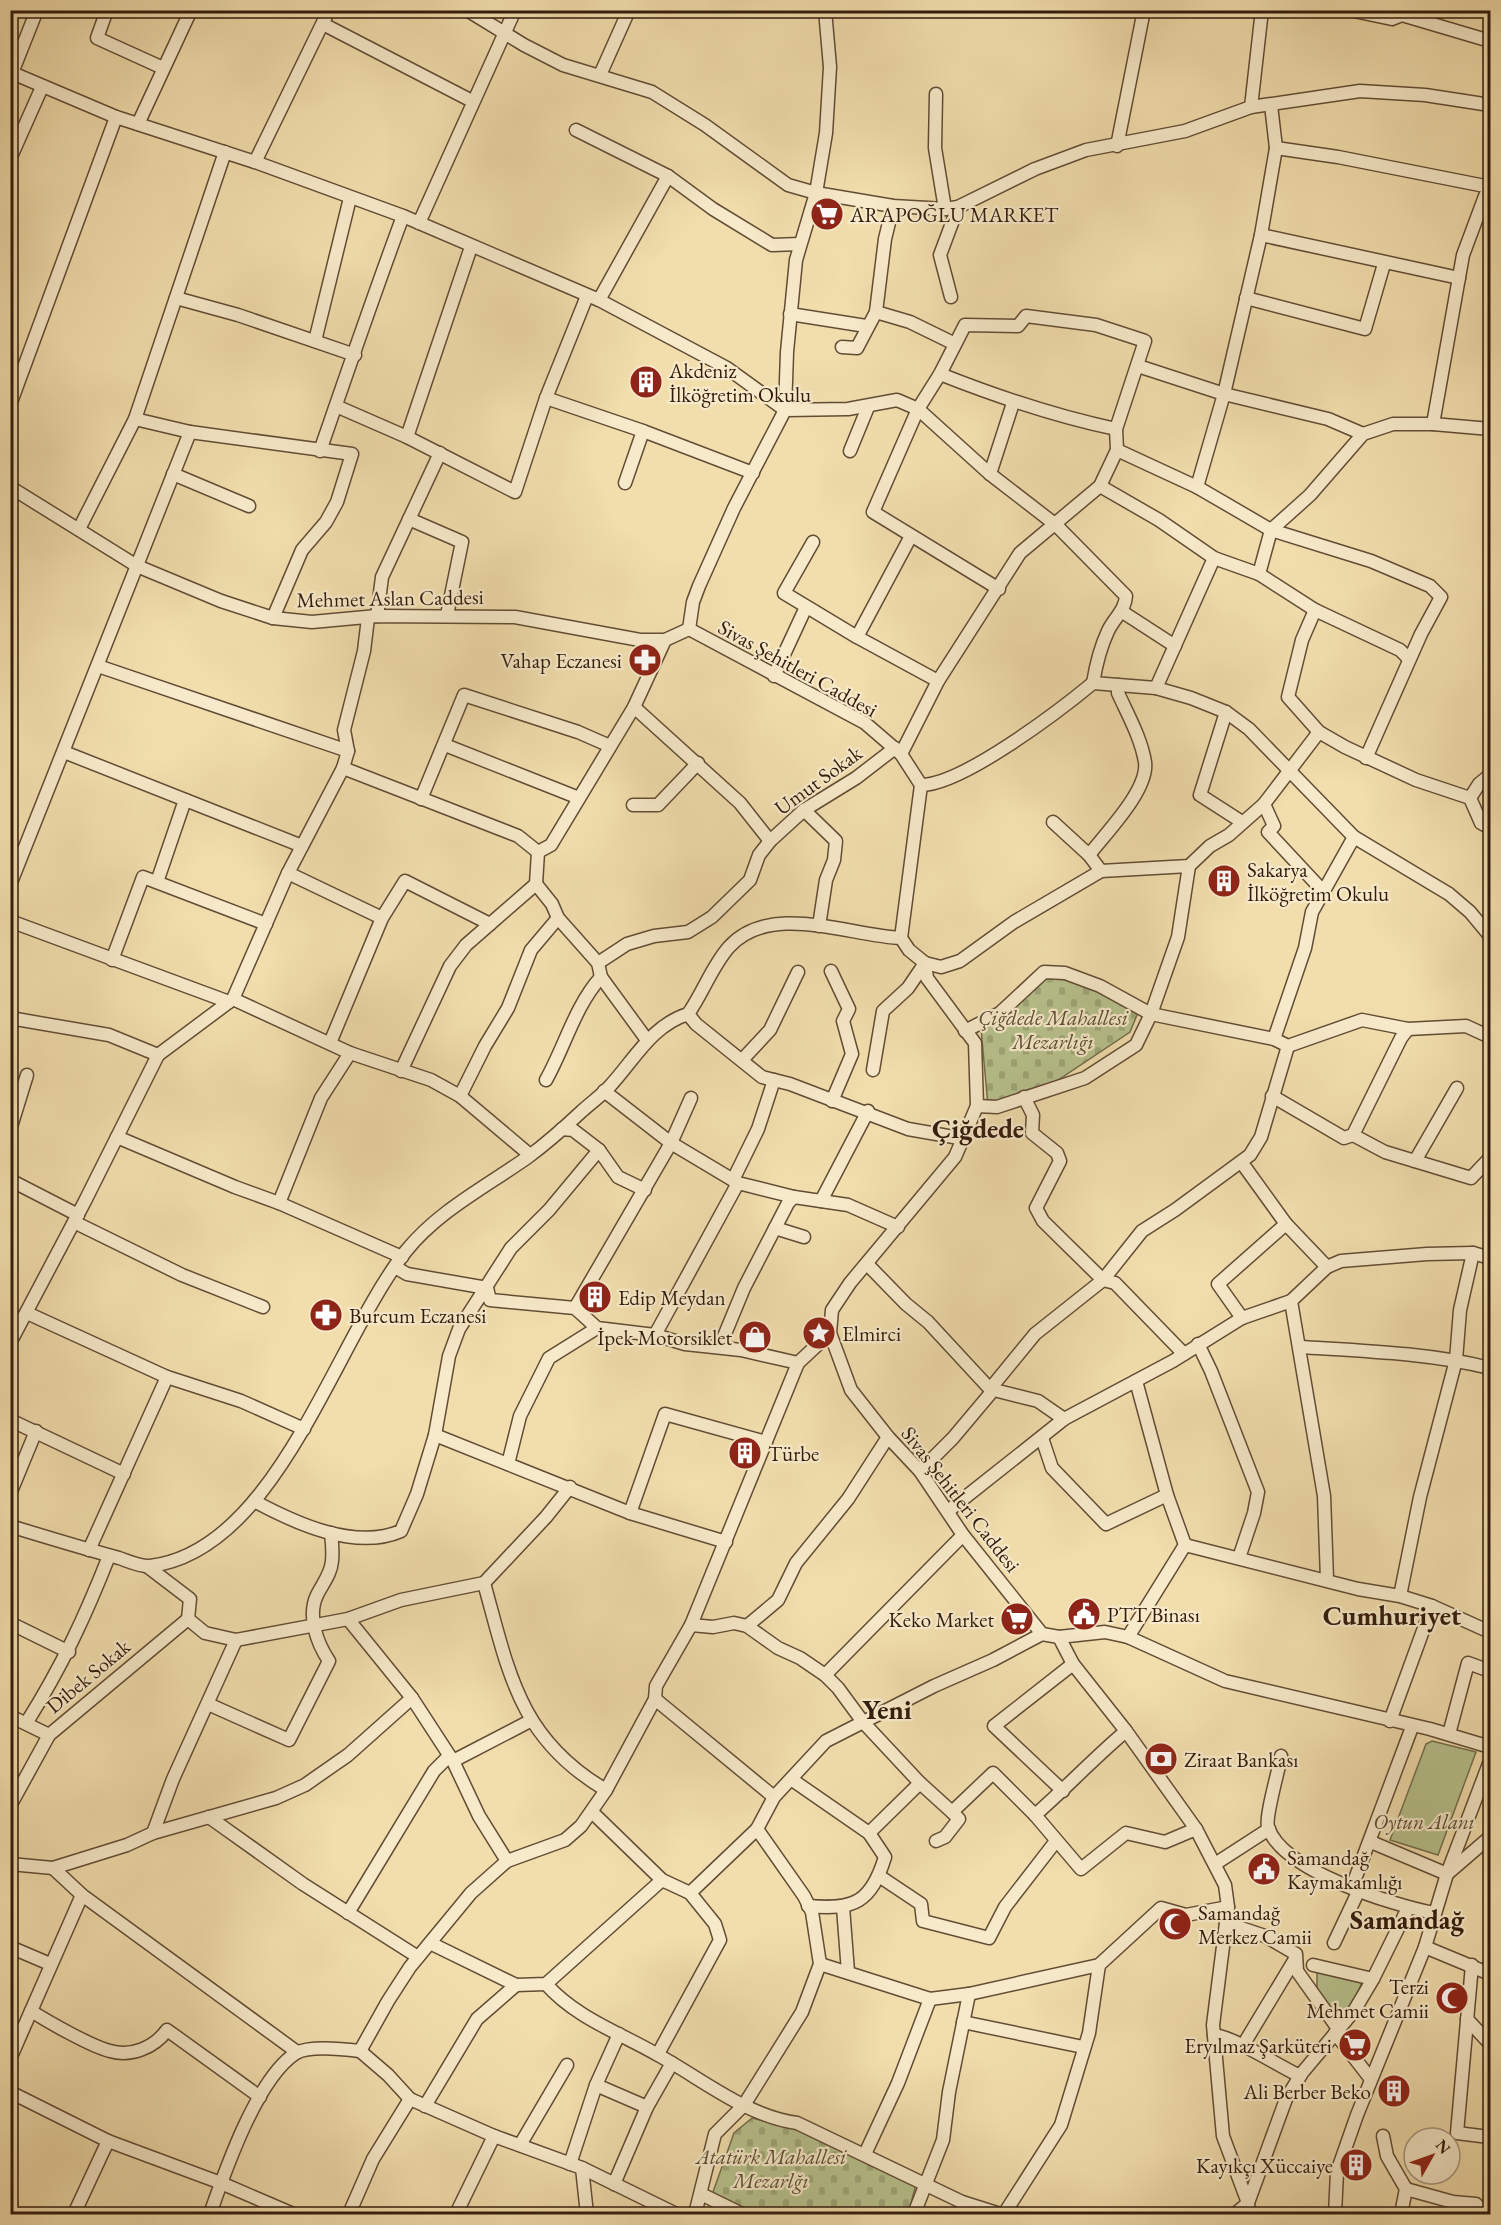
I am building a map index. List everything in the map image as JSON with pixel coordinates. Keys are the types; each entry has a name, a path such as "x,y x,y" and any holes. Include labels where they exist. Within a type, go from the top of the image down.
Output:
{"street":[{"path":"37,10 11,73 116,117 255,162 403,216 593,298 727,368 785,410 868,406 897,400 918,409 990,474 1056,525 1125,596 1121,611 1105,638 1098,657 1093,683"},
{"path":"107,10 97,38 163,68"},
{"path":"138,124 191,10"},
{"path":"255,162 329,10"},
{"path":"468,10 524,45 563,65 652,92 705,125 788,185 816,193 893,206 945,209 958,207 1035,169 1086,150 1117,146 1185,131 1251,107 1360,91 1425,95 1491,105"},
{"path":"419,223 472,101 515,10"},
{"path":"600,75 629,10"},
{"path":"689,629 693,602 699,586 785,410 795,260 816,193 826,133 830,67 825,10"},
{"path":"1117,146 1144,10"},
{"path":"1251,107 1262,10"},
{"path":"1348,10 1392,19 1403,13 1491,41"},
{"path":"322,24 472,101"},
{"path":"10,159 42,87"},
{"path":"936,94 935,148 945,209"},
{"path":"1197,487 1224,394 1261,235 1276,148 1271,105"},
{"path":"10,405 116,117"},
{"path":"576,130 668,176 713,209 772,245 800,244"},
{"path":"1276,148 1338,157 1491,188 1485,196 1463,255 1433,424"},
{"path":"79,529 135,419 225,152"},
{"path":"336,406 407,437 515,492 546,398 593,298 668,176"},
{"path":"315,341 350,198"},
{"path":"842,347 857,348 866,326 876,312 882,259 893,206"},
{"path":"951,297 940,255 958,207"},
{"path":"320,452 403,216"},
{"path":"1261,235 1384,264 1459,278"},
{"path":"407,437 471,247"},
{"path":"1246,298 1365,329 1384,264"},
{"path":"176,298 238,315 355,355"},
{"path":"876,312 910,322 955,344"},
{"path":"790,314 866,326"},
{"path":"999,589 873,512 918,409 940,374 965,325 1018,326 1026,316 1096,325 1145,341 1116,429 1117,450 1100,486 1159,520 1167,528 1214,558 1259,574 1315,610 1400,650 1409,659"},
{"path":"1138,366 1224,394 1328,419 1363,435"},
{"path":"940,374 1013,403 1065,418 1116,429"},
{"path":"546,398 643,430 753,473"},
{"path":"990,474 1013,403"},
{"path":"850,451 868,406"},
{"path":"135,419 190,432 320,452 352,454 337,502 326,522 302,550 273,618"},
{"path":"1259,574 1271,530 1310,495 1363,435 1393,424 1433,424 1491,429"},
{"path":"625,483 643,430"},
{"path":"10,885 190,432"},
{"path":"1117,450 1197,487 1271,530 1371,561 1430,586 1441,597 1409,659 1366,758"},
{"path":"10,1343 158,1054 231,1000 288,873 343,768 348,751 344,730 382,577 440,453"},
{"path":"173,474 249,506"},
{"name":"Umut Sokak","path":"598,963 627,944 654,936 688,932 712,918 750,880 759,855 770,841 804,810 898,751 938,681 1020,553 1100,486"},
{"name":"Mehmet Aslan Caddesi","path":"10,487 137,566 221,602 273,618 312,622 372,617 515,616 640,640 664,640 689,629"},
{"path":"409,519 462,542 447,615"},
{"path":"857,638 911,536"},
{"path":"813,542 784,593 857,638 938,681"},
{"path":"1156,688 1214,558"},
{"path":"774,676 806,607"},
{"path":"1315,610 1302,640 1288,697 1319,732 1366,758 1470,798 1481,823 1491,828"},
{"path":"1121,611 1175,646"},
{"name":"Sivas Şehitleri Caddesi","path":"689,629 865,723 898,751 921,785"},
{"path":"538,852 551,845 634,707 664,640"},
{"path":"98,666 348,751"},
{"path":"1189,866 1101,872 1014,922 960,961 941,967 925,963 909,950 902,939 921,785 934,785 956,777 1024,735 1093,683 1156,688 1191,698 1226,712 1250,729 1354,837 1449,894 1470,912 1491,936"},
{"path":"1089,855 1137,793 1146,765 1140,740 1118,693 1118,685"},
{"path":"421,800 446,745 464,695 578,732 610,746"},
{"path":"634,707 741,803 770,841"},
{"path":"1226,712 1200,795 1242,822"},
{"path":"977,1106 997,1107 1085,1078 1136,1045 1151,1014 1178,937 1189,866 1210,846 1229,835 1264,804 1319,732"},
{"path":"446,745 579,798"},
{"path":"64,752 302,846"},
{"path":"633,805 658,805 698,763"},
{"path":"343,768 518,836 538,852"},
{"path":"1470,798 1479,784 1491,775"},
{"path":"157,882 184,800"},
{"path":"1264,804 1274,826 1268,832 1323,891"},
{"path":"804,810 836,841 834,860 826,880 819,926"},
{"path":"1053,822 1089,855 1101,872"},
{"path":"1274,1040 1305,948 1312,912 1354,837"},
{"path":"538,852 536,884 552,904 558,918 598,963 601,977 647,1040"},
{"path":"288,873 382,918"},
{"path":"112,960 143,877 266,924"},
{"path":"330,1043 382,918 405,881 490,924"},
{"path":"402,1071 450,966 466,945 536,884"},
{"path":"460,1096 485,1046 508,1008 531,950 558,918"},
{"path":"10,921 112,960 231,1000 350,1053 431,1080 460,1096 530,1155"},
{"path":"148,1567 192,1554 215,1541 254,1501 304,1429 349,1344 398,1262 457,1205 530,1155 562,1129 604,1091 647,1040 680,1016 688,1014 729,946 767,924 819,926 880,938 902,939"},
{"path":"360,2051 388,2001 418,1957 471,1893 507,1861 565,1840 592,1812 655,1699 656,1686 691,1625 798,1363 830,1333 832,1310 850,1283 955,1157 965,1139 977,1106 975,1043 927,978 925,963"},
{"path":"873,1070 883,1011 908,988 925,963"},
{"path":"831,971 849,1009 843,1021 852,1054 832,1101"},
{"path":"742,1060 770,1030 798,972"},
{"path":"965,1031 1000,1013 1044,972 1065,973 1100,986 1151,1014 1274,1040 1288,1046 1362,1020 1408,1029 1466,1026 1491,1037"},
{"path":"546,1080 562,1052 585,995 601,977"},
{"path":"688,1014 696,1024 762,1077 868,1111 908,1129 965,1139"},
{"path":"10,1018 109,1035 158,1054"},
{"path":"1272,1096 1344,1138 1353,1135 1401,1038 1408,1029"},
{"path":"920,1471 953,1438 990,1394 990,1389 1035,1334 1103,1280 1142,1231 1242,1163 1250,1155 1261,1137 1288,1046"},
{"path":"279,1203 321,1098 350,1053"},
{"path":"10,1130 27,1076"},
{"path":"656,1335 735,1181 758,1129 774,1080"},
{"path":"1415,1161 1457,1088"},
{"path":"604,1091 671,1143 735,1181 794,1197 848,1205 898,1227"},
{"path":"1024,1097 1033,1115 1032,1133 1057,1152 1060,1161 1036,1208 1044,1221 1103,1280 1115,1283 1184,1354"},
{"path":"575,1308 671,1143 691,1098"},
{"path":"821,1201 868,1111"},
{"path":"562,1129 573,1130 599,1150 618,1177 645,1190"},
{"path":"1353,1135 1385,1152 1471,1178 1491,1158"},
{"path":"117,1137 279,1203 398,1262 407,1274 487,1288"},
{"path":"254,1501 283,1516 331,1533 361,1538 393,1535 401,1531 417,1494 435,1435 452,1347 459,1329 511,1248 549,1210 599,1150"},
{"path":"1242,1163 1286,1224 1327,1267"},
{"path":"10,1180 182,1275 263,1307"},
{"path":"720,1346 744,1288 794,1197"},
{"path":"1242,1318 1218,1284 1286,1224"},
{"path":"775,1228 804,1237"},
{"path":"1400,1596 1420,1497 1456,1360 1460,1310 1473,1253"},
{"path":"948,1511 1064,1419 1184,1354 1242,1318 1291,1301 1327,1267 1341,1261 1384,1257 1473,1253 1491,1258"},
{"path":"867,1264 906,1304 928,1322 990,1389 1038,1401 1064,1419"},
{"path":"487,1288 490,1300 575,1308 597,1328 656,1335 685,1344 720,1346 798,1363"},
{"path":"1291,1301 1301,1347 1324,1496 1327,1579"},
{"path":"27,1313 167,1377 241,1401 304,1429"},
{"path":"508,1464 520,1416 549,1358 597,1328"},
{"name":"Sivas Şehitleri Caddesi","path":"830,1333 851,1390 888,1437 920,1471 963,1535 1042,1634"},
{"path":"1197,1344 1211,1371 1258,1492 1254,1513 1239,1558"},
{"path":"1301,1347 1386,1352 1456,1360 1491,1368"},
{"path":"89,1550 167,1377"},
{"path":"1136,1381 1167,1495 1185,1545"},
{"path":"630,1513 665,1414 766,1442"},
{"path":"10,1420 124,1474"},
{"path":"10,1494 36,1431"},
{"path":"435,1435 570,1487 630,1513 726,1542"},
{"path":"747,1626 778,1600 796,1563 848,1499 888,1437"},
{"path":"1042,1438 1052,1468 1106,1524 1167,1495"},
{"path":"10,1526 148,1567 190,1599 188,1619 205,1632 236,1640 348,1619 400,1600 484,1583 546,1517 570,1487"},
{"path":"208,1704 289,1740 328,1661 318,1646 314,1625 316,1597 327,1579 332,1562 331,1533"},
{"path":"825,1675 963,1535"},
{"path":"1185,1545 1327,1579 1358,1589 1400,1596 1432,1606 1491,1632"},
{"path":"1128,1637 1185,1545"},
{"path":"27,1722 69,1652 109,1556"},
{"path":"484,1583 504,1661 530,1721 577,1773 606,1790"},
{"path":"1390,1721 1432,1606"},
{"name":"Dibek Sokak","path":"10,1806 49,1735 188,1619"},
{"path":"348,1619 412,1698 451,1759 479,1816 507,1861"},
{"path":"10,1623 69,1652"},
{"path":"691,1625 713,1627 734,1623 747,1626 778,1648 800,1658 825,1675 838,1688 863,1722 959,1819 945,1838 936,1841"},
{"path":"690,1893 757,1829 774,1797 826,1741 1042,1634 1059,1637 1105,1632 1128,1637 1225,1682 1449,1734 1491,1747"},
{"path":"1059,1637 1073,1664 1126,1731 1196,1829 1225,1885 1228,1907 1214,2036 1222,2136 1248,2209"},
{"path":"153,1833 173,1779 236,1640"},
{"path":"1063,1791 994,1725 1073,1664"},
{"path":"1449,1734 1467,1664 1491,1671"},
{"path":"10,1864 53,1868 127,1845 153,1833 276,1798 305,1785 348,1755 412,1698"},
{"path":"655,1699 774,1797"},
{"path":"10,1716 27,1722 49,1735"},
{"path":"348,1913 434,1771 451,1759 530,1721"},
{"path":"1334,1943 1356,1888 1412,1727"},
{"path":"1035,1815 1063,1791 1081,1770 1126,1731"},
{"path":"1281,1756 1275,1794 1267,1817 1269,1829 1290,1857 1331,1880 1408,1908 1434,1914"},
{"path":"1335,2214 1337,2172 1370,2078 1425,1947 1447,1874 1491,1761"},
{"path":"952,1812 993,1773 1035,1815 1082,1869 1126,1833 1165,1842 1196,1829"},
{"path":"791,1779 869,1833 885,1857 879,1876 863,1897 850,1906 808,1906"},
{"path":"869,1833 920,1782"},
{"path":"592,1812 662,1880 690,1893 715,1924 720,1940 658,2054"},
{"path":"209,1817 348,1913 418,1957"},
{"path":"695,2214 715,2134 744,2105 802,2012 820,1964 808,1906 757,1829"},
{"path":"1215,1864 1269,1829"},
{"path":"1447,1874 1491,1837"},
{"path":"879,1876 921,1904 923,1921 989,1938 1005,1907 1056,1841"},
{"path":"1371,1842 1447,1874"},
{"path":"53,1868 82,1895 297,2052"},
{"path":"430,1943 516,1985 546,1984 662,1880"},
{"path":"10,2059 82,1895"},
{"path":"843,1907 848,1972"},
{"path":"820,1964 930,2000 969,1994 1099,1965 1161,1908 1186,1915 1228,1907"},
{"path":"1236,2214 1248,2209 1274,2126 1286,2099 1300,2076 1337,2032 1373,1979 1408,1908"},
{"path":"1226,1923 1265,1936 1296,1954 1297,1971 1370,2078"},
{"path":"10,1947 50,1964"},
{"path":"1425,1947 1491,1974"},
{"path":"1242,2047 1295,1959"},
{"path":"546,1984 559,1999 582,2014 658,2054 744,2105 780,2121 798,2123 962,2202 1002,2214 1061,2125 1093,2012 1099,1965"},
{"path":"1312,1965 1373,1979"},
{"path":"1472,1965 1456,2133 1489,2137 1491,2145"},
{"path":"425,2106 477,2019 516,1985"},
{"path":"914,2214 943,2140 949,2091 969,1994"},
{"path":"865,2154 898,2083 930,2000"},
{"path":"31,2010 110,2051 142,2049 157,2044 166,2031 260,2097"},
{"path":"1467,2019 1491,2044"},
{"path":"963,2022 1083,2047"},
{"path":"587,2214 576,2166 596,2085 619,2034"},
{"path":"1214,2036 1229,2037 1242,2047 1300,2076"},
{"path":"210,2214 221,2183 260,2097 277,2073 297,2052 336,2047 360,2051 388,2075 410,2100 494,2136 576,2166 676,2214"},
{"path":"614,2184 647,2107 672,2063"},
{"path":"520,2145 567,2065"},
{"path":"596,2085 647,2107"},
{"path":"10,2092 108,2141 221,2183 293,2214"},
{"path":"349,2214 373,2159 410,2100"},
{"path":"456,2214 494,2136"},
{"path":"1383,2136 1387,2156 1406,2189 1401,2214"},
{"path":"74,2214 108,2141"},
{"path":"1406,2189 1453,2202 1476,2204 1484,2214"},
{"path":"701,2194 742,2214"}],"green space":[{"name":"Çiğdede Mahallesi Mezarlığı","path":"1045,978 1058,978 1082,985 1139,1010 1130,1032 1058,1080 1024,1097 988,1106 980,1017 1002,1010"},
{"name":"Oytun Alanı","path":"1432,1741 1476,1752 1438,1855 1390,1840 1426,1744"},
{"path":"1317,1969 1363,1980 1352,2006 1339,2020 1317,1990"},
{"name":"Atatürk Mahallesi Mezarlğı","path":"752,2118 813,2133 917,2181 908,2214 745,2214 712,2195 734,2133"}],"place":[{"name":"ARAPOĞLU MARKET","path":"827,214"},
{"name":"Akdeniz İlköğretim Okulu","path":"646,382"},
{"name":"Vahap Eczanesi","path":"645,660"},
{"name":"Sakarya İlköğretim Okulu","path":"1224,881"},
{"name":"Edip Meydan","path":"595,1297"},
{"name":"Burcum Eczanesi","path":"326,1315"},
{"name":"Elmirci","path":"819,1333"},
{"name":"İpek Motorsiklet","path":"755,1337"},
{"name":"Türbe","path":"745,1453"},
{"name":"PTT Binası","path":"1084,1614"},
{"name":"Keko Market","path":"1017,1619"},
{"name":"Ziraat Bankası","path":"1161,1759"},
{"name":"Samandağ Kaymakamlığı","path":"1264,1869"},
{"name":"Samandağ Merkez Camii","path":"1175,1924"},
{"name":"Terzi Mehmet Camii","path":"1452,1998"},
{"name":"Eryılmaz Şarküteri","path":"1355,2045"},
{"name":"Ali Berber Beko","path":"1394,2091"},
{"name":"Kayıkçı Xüccaiye","path":"1356,2165"}],"district":[{"name":"Çiğdede","path":"978,1128"},
{"name":"Cumhuriyet","path":"1392,1615"},
{"name":"Yeni","path":"887,1709"},
{"name":"Samandağ","path":"1407,1919"}]}
